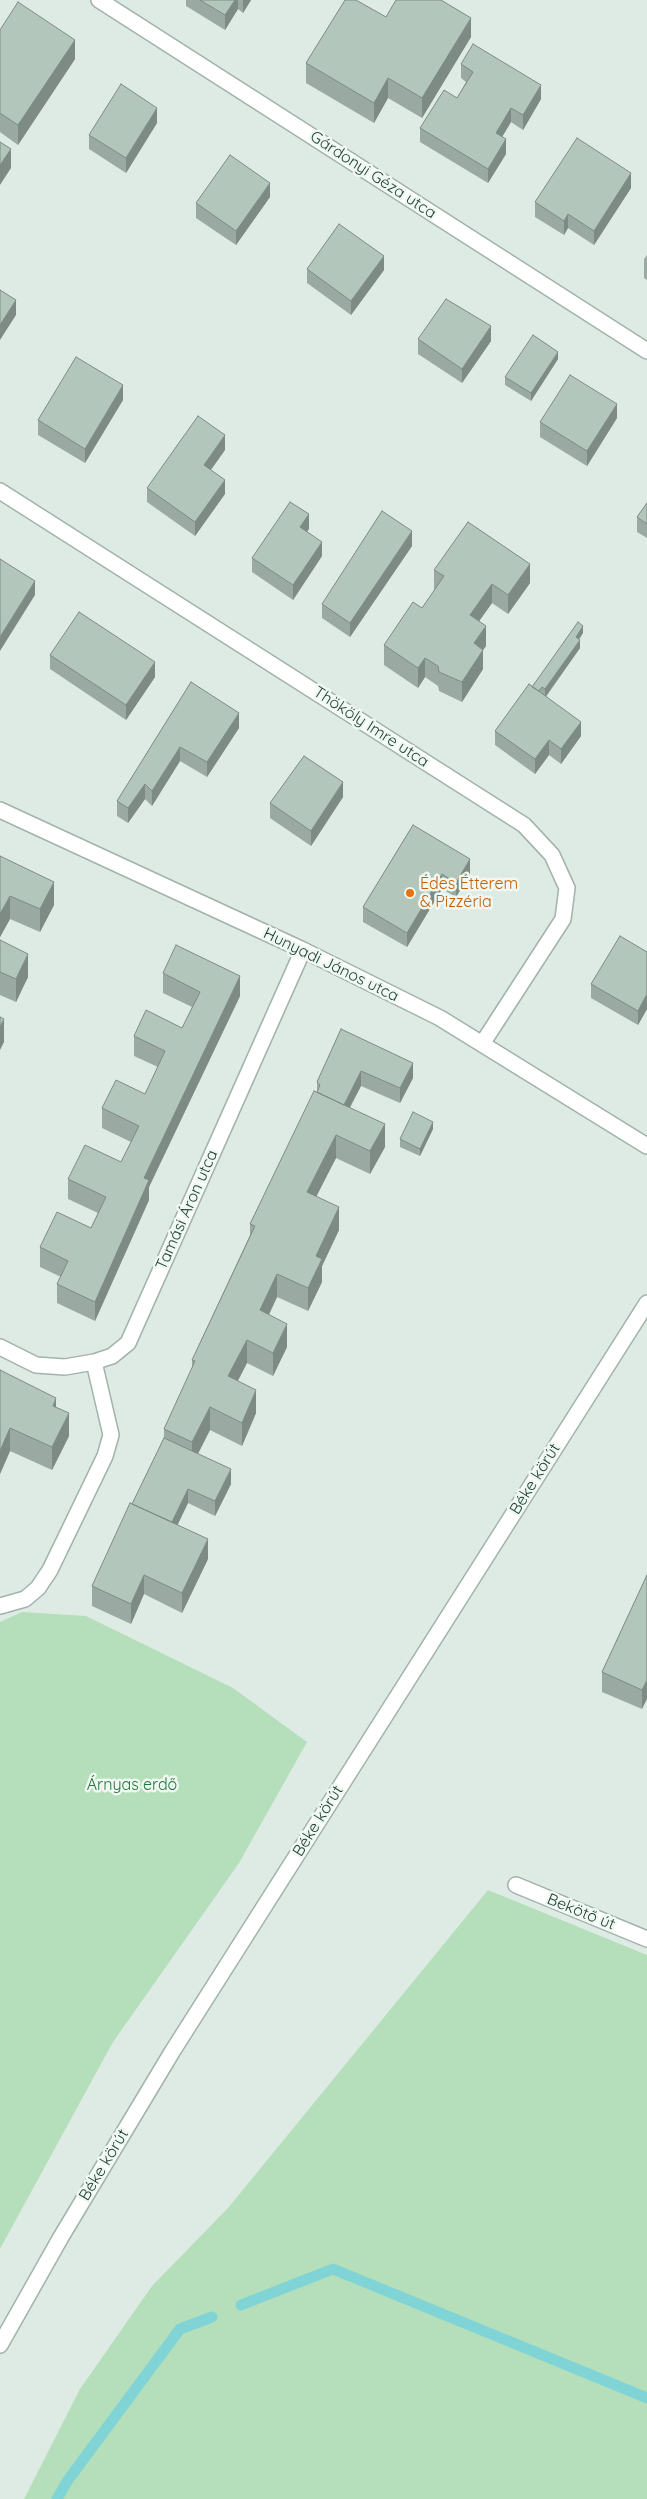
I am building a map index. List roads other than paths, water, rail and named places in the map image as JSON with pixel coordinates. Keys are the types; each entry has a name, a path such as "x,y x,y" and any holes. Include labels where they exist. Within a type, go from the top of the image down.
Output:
{"street":[{"name":"Gárdonyi Géza utca","path":"99,0 647,351"},
{"name":"Thököly Imre utca","path":"0,491 524,825 552,855 567,888 563,919 482,1044"},
{"name":"Hunyadi János utca","path":"0,810 303,950 439,1018 647,1146"},
{"name":"Tamási Áron utca","path":"0,1347 36,1365 66,1367 94,1362 112,1356 128,1343 303,950"},
{"name":"Béke körút","path":"0,2345 61,2237 172,2052 647,1304"},
{"path":"0,1606 24,1599 38,1588 50,1570 105,1456 111,1435 94,1362"},
{"name":"Bekötő út","path":"516,1885 647,1939"}],"waterway":[{"path":"241,2305 333,2269 647,2398"},
{"path":"57,2499 68,2480 180,2329 212,2317"}],"place":[{"name":"Édes Étterem & Pizzéria","path":"410,893"}],"park label":[{"name":"Árnyas erdő","path":"132,1785"}]}
